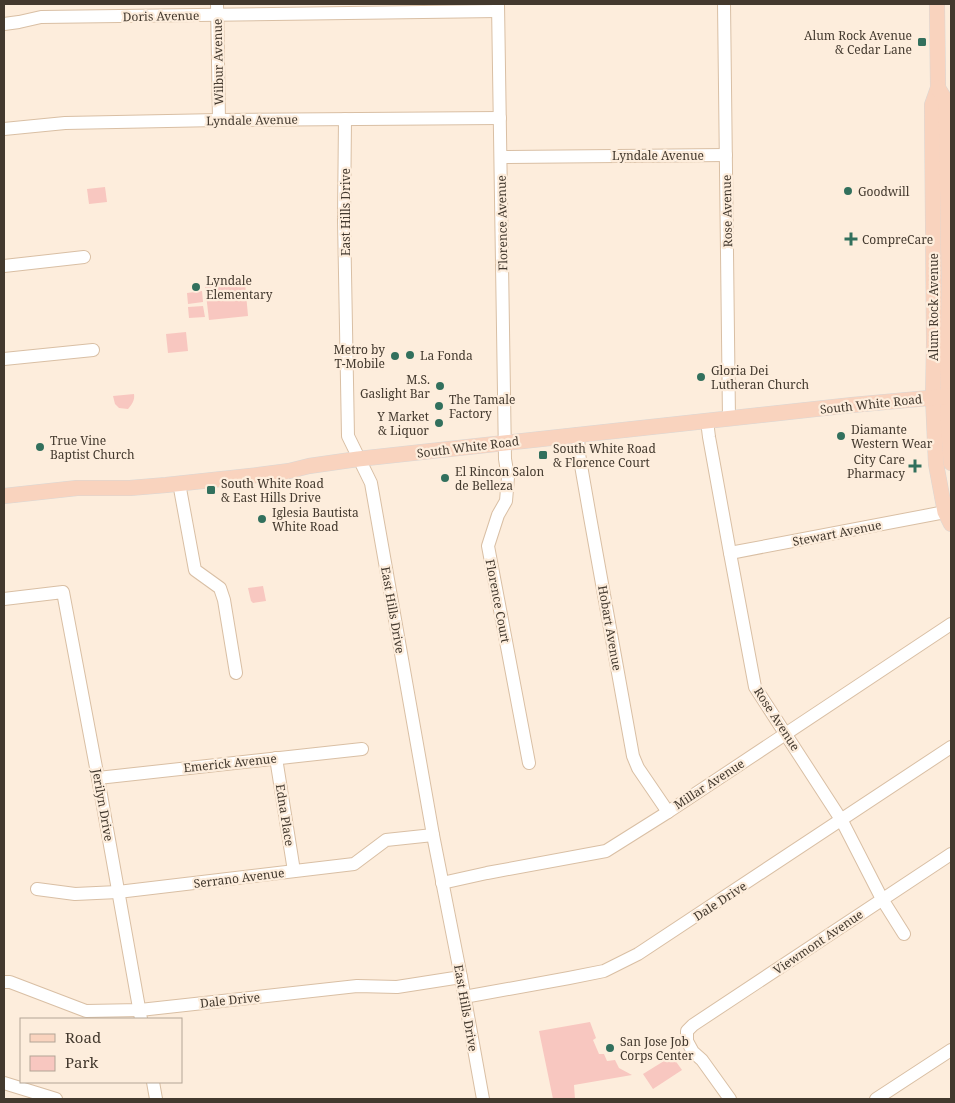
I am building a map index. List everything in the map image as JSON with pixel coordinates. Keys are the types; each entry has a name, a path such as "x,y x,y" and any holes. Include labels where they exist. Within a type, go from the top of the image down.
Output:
{"main road":[{"name":"Alum Rock Avenue","path":"937,4 938,88 932,105 934,334 932,398 936,464 949,516"},
{"name":"Alum Rock Avenue","path":"938,88 946,102 951,463"},
{"path":"932,144 938,148 939,154 946,160"},
{"name":"South White Road","path":"4,496 77,488 130,488 179,483 289,471 358,459 505,442 950,396"}],"street":[{"name":"Rose Avenue","path":"724,4 728,419"},
{"name":"Doris Avenue","path":"4,24 41,17 217,9 498,8"},
{"name":"Florence Avenue","path":"498,8 505,442"},
{"name":"Wilbur Avenue","path":"217,9 219,120"},
{"name":"Lyndale Avenue","path":"4,130 65,123 500,118"},
{"name":"East Hills Drive","path":"345,119 344,219 348,436 371,483 433,835 483,1099"},
{"name":"Lyndale Avenue","path":"501,157 726,155"},
{"path":"4,266 84,257"},
{"path":"4,359 93,350"},
{"name":"Rose Avenue","path":"707,421 755,687 842,821 882,899 904,934"},
{"name":"Hobart Avenue","path":"578,434 579,454 633,756 638,768 668,812"},
{"name":"Florence Court","path":"505,442 508,477 506,501 498,515 488,546 529,763"},
{"path":"179,483 195,570 220,588 224,600 236,673"},
{"name":"Stewart Avenue","path":"730,553 949,516"},
{"name":"Jerilyn Drive","path":"4,599 63,592 140,1014"},
{"name":"Millar Avenue","path":"442,883 606,851 951,624"},
{"name":"Dale Drive","path":"464,997 604,971 638,954 842,821 951,747"},
{"name":"Emerick Avenue","path":"98,778 362,749"},
{"name":"Edna Place","path":"276,758 294,872"},
{"name":"Serrano Avenue","path":"37,889 75,894 118,892 354,864 386,840 433,835"},
{"name":"Viewmont Avenue","path":"730,1099 686,1041 687,1032 693,1025 951,854"},
{"name":"Dale Drive","path":"4,982 10,982 86,1011 140,1014 357,986 397,987 461,977"},
{"path":"876,1099 951,1050"},
{"path":"4,1083 56,1099"},
{"path":"153,1083 156,1099"}],"green space":[{"path":"105,187 107,202 89,204 87,189"},
{"path":"245,282 248,316 209,320 205,286"},
{"path":"202,291 203,302 188,304 187,293"},
{"path":"203,306 205,317 189,318 188,307"},
{"path":"186,332 188,351 168,353 166,334"},
{"path":"134,394 133,402 128,409 119,408 115,404 113,396"},
{"path":"263,586 266,601 253,603 248,588"},
{"path":"590,1022 596,1038 593,1040 599,1054 604,1054 607,1061 615,1060 619,1068 632,1075 574,1085 575,1099 553,1099 539,1031"},
{"path":"672,1056 682,1070 653,1089 643,1074"}],"place":[{"name":"Alum Rock Avenue & Cedar Lane","path":"922,42"},
{"name":"Goodwill","path":"848,191"},
{"name":"CompreCare","path":"851,239"},
{"name":"Lyndale Elementary","path":"196,287"},
{"name":"La Fonda","path":"410,355"},
{"name":"Metro by T-Mobile","path":"395,356"},
{"name":"Gloria Dei Lutheran Church","path":"701,377"},
{"name":"M.S. Gaslight Bar","path":"440,386"},
{"name":"The Tamale Factory","path":"439,406"},
{"name":"Y Market & Liquor","path":"439,423"},
{"name":"Diamante Western Wear","path":"841,436"},
{"name":"True Vine Baptist Church","path":"40,447"},
{"name":"South White Road & Florence Court","path":"543,455"},
{"name":"City Care Pharmacy","path":"915,466"},
{"name":"El Rincon Salon de Belleza","path":"445,478"},
{"name":"South White Road & East Hills Drive","path":"211,490"},
{"name":"Iglesia Bautista White Road","path":"262,519"},
{"name":"San Jose Job Corps Center","path":"610,1048"}]}
